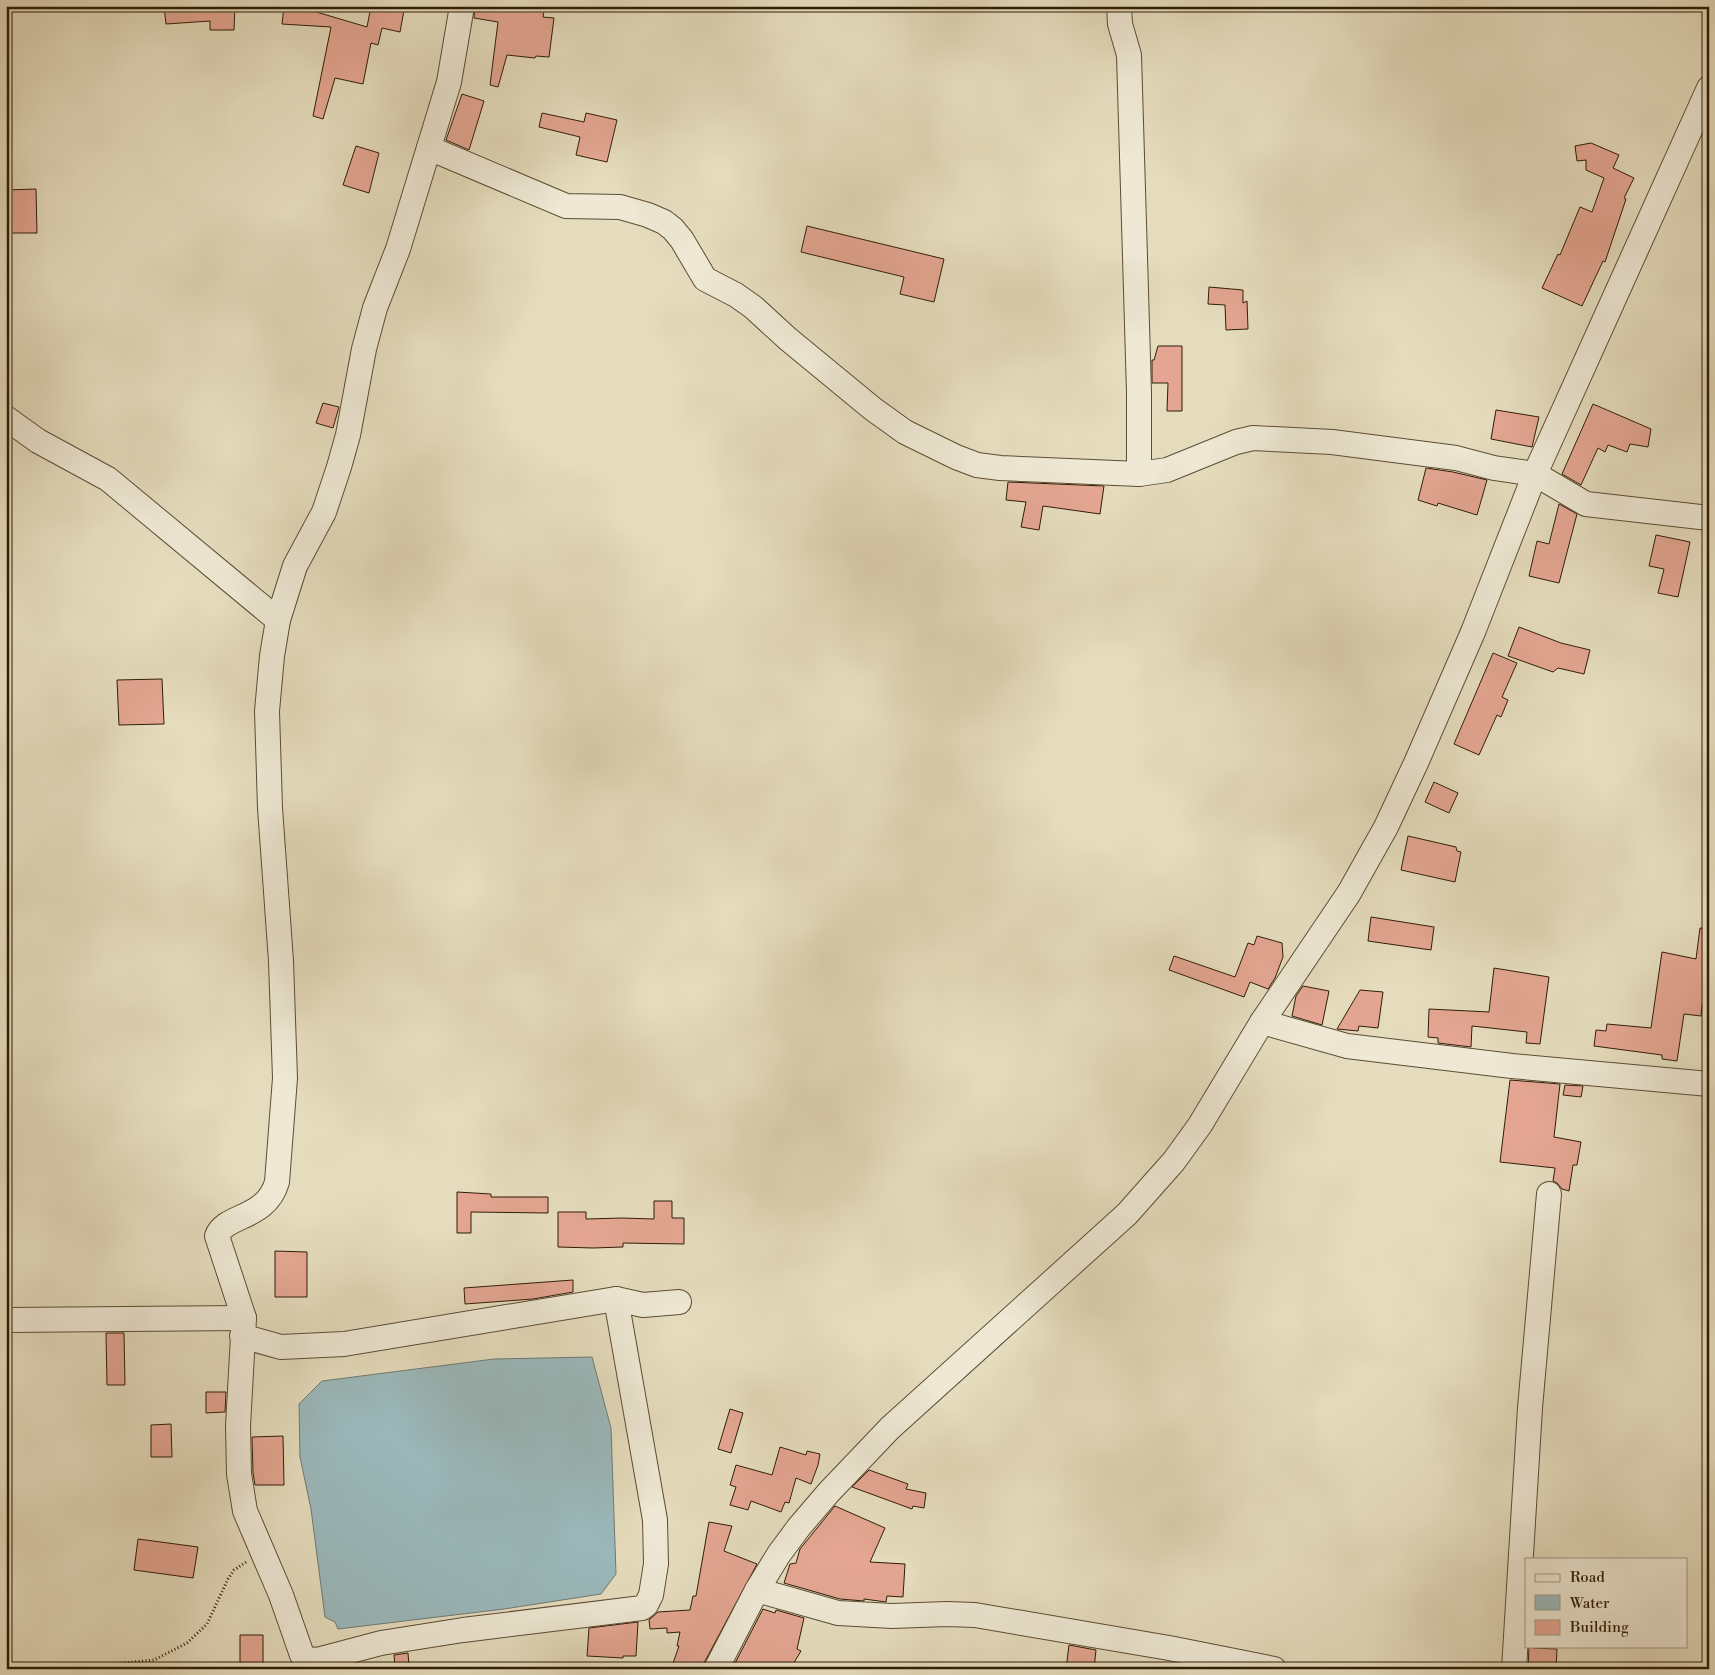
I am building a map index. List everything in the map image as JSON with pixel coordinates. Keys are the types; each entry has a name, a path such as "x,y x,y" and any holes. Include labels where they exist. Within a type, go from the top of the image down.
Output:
{"street":[{"path":"462,6 449,82 398,249 375,308 364,349 348,435 339,467 324,512 295,566 278,620 272,656 267,711 270,808 281,961 285,1078 277,1182 269,1200 258,1209 220,1229 217,1236 243,1327 238,1426 239,1474 246,1511 302,1655 313,1660 381,1643 463,1630 642,1608 646,1605 651,1594 656,1564 656,1520 616,1299"},
{"path":"1119,6 1120,24 1129,55 1139,392 1139,474"},
{"path":"716,1669 757,1590 779,1554 799,1527 890,1428 1127,1214 1161,1178 1200,1125 1262,1022 1349,892 1386,827 1416,763 1473,632 1534,474 1709,88"},
{"path":"429,148 566,206 620,207 664,222 682,240 705,279 736,295 753,307 788,339 873,409 905,432 977,465 1000,468 1139,474 1167,470 1236,442 1260,438 1332,442 1456,458 1494,468 1534,474 1586,504 1709,518"},
{"path":"6,418 38,441 108,479 278,620"},
{"path":"1262,1022 1347,1046 1512,1066 1709,1084"},
{"path":"1514,1669 1530,1408 1549,1194"},
{"path":"6,1320 243,1327 281,1347 344,1344 616,1299 643,1305 679,1302"},
{"path":"757,1590 838,1613 892,1616 975,1615 1169,1648 1274,1669"}],"path":[{"path":"62,1669 154,1660 188,1643 207,1624 234,1570 262,1550"}],"water":[{"path":"592,1357 611,1428 616,1574 601,1594 504,1609 338,1629 335,1622 325,1617 311,1509 300,1457 299,1404 322,1381 494,1359"}],"building":[{"path":"164,6 235,6 234,30 210,30 210,21 166,24"},
{"path":"284,6 313,6 313,11 367,27 371,6 386,6 404,10 400,32 382,28 378,45 371,43 363,84 335,78 323,119 313,116 331,27 282,24"},
{"path":"475,6 545,6 543,17 554,18 549,57 536,56 535,58 507,55 498,87 490,85 498,22 474,18"},
{"path":"462,94 484,101 469,150 446,140"},
{"path":"542,113 584,122 586,113 617,120 607,162 576,155 580,137 539,127"},
{"path":"1591,143 1619,155 1613,168 1634,178 1624,198 1626,199 1605,262 1603,261 1582,306 1542,288 1558,254 1560,255 1580,207 1592,212 1604,178 1586,170 1586,160 1577,161 1575,146"},
{"path":"356,146 379,153 369,193 343,185"},
{"path":"36,189 37,233 6,233 6,190"},
{"path":"807,226 944,259 934,302 900,294 904,277 801,252"},
{"path":"1209,287 1243,290 1243,303 1247,301 1248,329 1226,330 1225,305 1208,304"},
{"path":"1158,346 1182,346 1182,411 1167,411 1168,383 1152,383 1152,360 1154,360"},
{"path":"323,403 339,407 333,428 316,423"},
{"path":"1593,404 1651,429 1648,447 1630,444 1627,452 1608,445 1605,452 1598,448 1581,485 1562,474"},
{"path":"1496,410 1539,417 1532,447 1491,439"},
{"path":"1426,468 1487,480 1477,515 1438,503 1437,506 1418,500"},
{"path":"1008,482 1104,486 1100,514 1043,506 1039,530 1021,527 1026,502 1006,500"},
{"path":"1559,504 1577,514 1559,583 1529,576 1537,541 1549,544"},
{"path":"1656,535 1690,542 1678,597 1658,593 1664,569 1649,566"},
{"path":"1519,627 1561,643 1590,650 1584,674 1558,668 1553,672 1508,656"},
{"path":"1493,653 1517,663 1502,697 1508,700 1501,717 1497,715 1479,755 1454,744"},
{"path":"162,679 164,724 119,725 117,680"},
{"path":"1434,782 1458,793 1449,813 1425,802"},
{"path":"1408,836 1456,847 1457,851 1461,852 1455,882 1401,870"},
{"path":"1371,917 1434,927 1431,950 1368,941"},
{"path":"1700,928 1709,929 1709,1006 1702,1005 1701,1016 1684,1014 1677,1061 1662,1059 1662,1055 1594,1046 1596,1030 1606,1031 1607,1024 1651,1028 1662,952 1696,959"},
{"path":"1257,936 1282,943 1283,957 1275,978 1268,989 1250,982 1244,997 1169,970 1174,956 1235,977 1248,943 1254,945"},
{"path":"1494,968 1549,977 1540,1044 1526,1043 1527,1032 1472,1026 1471,1047 1438,1043 1438,1038 1428,1037 1429,1009 1489,1012"},
{"path":"1303,986 1329,991 1322,1025 1292,1016 1296,996"},
{"path":"1360,990 1383,992 1378,1028 1359,1026 1358,1031 1337,1029"},
{"path":"1510,1080 1560,1084 1554,1137 1581,1142 1577,1165 1573,1165 1569,1191 1562,1189 1553,1181 1555,1168 1500,1162"},
{"path":"1565,1085 1583,1086 1581,1097 1563,1095"},
{"path":"457,1192 491,1194 491,1197 548,1197 548,1213 471,1212 471,1233 457,1233"},
{"path":"654,1201 672,1201 672,1218 684,1218 684,1244 623,1243 623,1247 558,1247 558,1212 586,1212 586,1219 654,1219"},
{"path":"275,1251 307,1252 307,1297 275,1297"},
{"path":"573,1280 573,1292 533,1299 465,1304 464,1288"},
{"path":"106,1333 124,1333 125,1385 107,1385"},
{"path":"206,1392 226,1392 225,1412 206,1413"},
{"path":"730,1409 743,1413 731,1453 718,1449"},
{"path":"171,1424 172,1457 151,1457 151,1425"},
{"path":"283,1436 284,1485 255,1485 252,1437"},
{"path":"780,1447 806,1455 807,1451 820,1454 811,1484 796,1478 789,1503 785,1502 781,1512 751,1501 748,1510 730,1505 736,1487 730,1485 736,1465 772,1475"},
{"path":"869,1470 908,1484 906,1489 926,1493 924,1508 913,1506 912,1509 852,1487"},
{"path":"835,1506 885,1528 870,1562 905,1564 903,1597 887,1596 886,1602 864,1599 864,1601 840,1599 784,1583 790,1564 796,1563 800,1549"},
{"path":"709,1522 732,1526 724,1551 757,1564 702,1669 671,1669 679,1646 677,1646 680,1632 667,1633 667,1628 650,1629 649,1620 658,1612 690,1610 693,1596 696,1596"},
{"path":"138,1539 198,1547 193,1578 134,1570"},
{"path":"763,1609 775,1613 776,1610 804,1618 797,1649 801,1651 790,1669 753,1669 747,1667 744,1669 732,1669"},
{"path":"638,1622 636,1656 623,1656 623,1658 587,1656 589,1628"},
{"path":"240,1635 263,1635 263,1664 240,1663"},
{"path":"1069,1645 1096,1650 1094,1669 1066,1669"},
{"path":"1529,1648 1557,1649 1556,1669 1528,1669"},
{"path":"408,1653 409,1666 395,1667 394,1655"}]}
